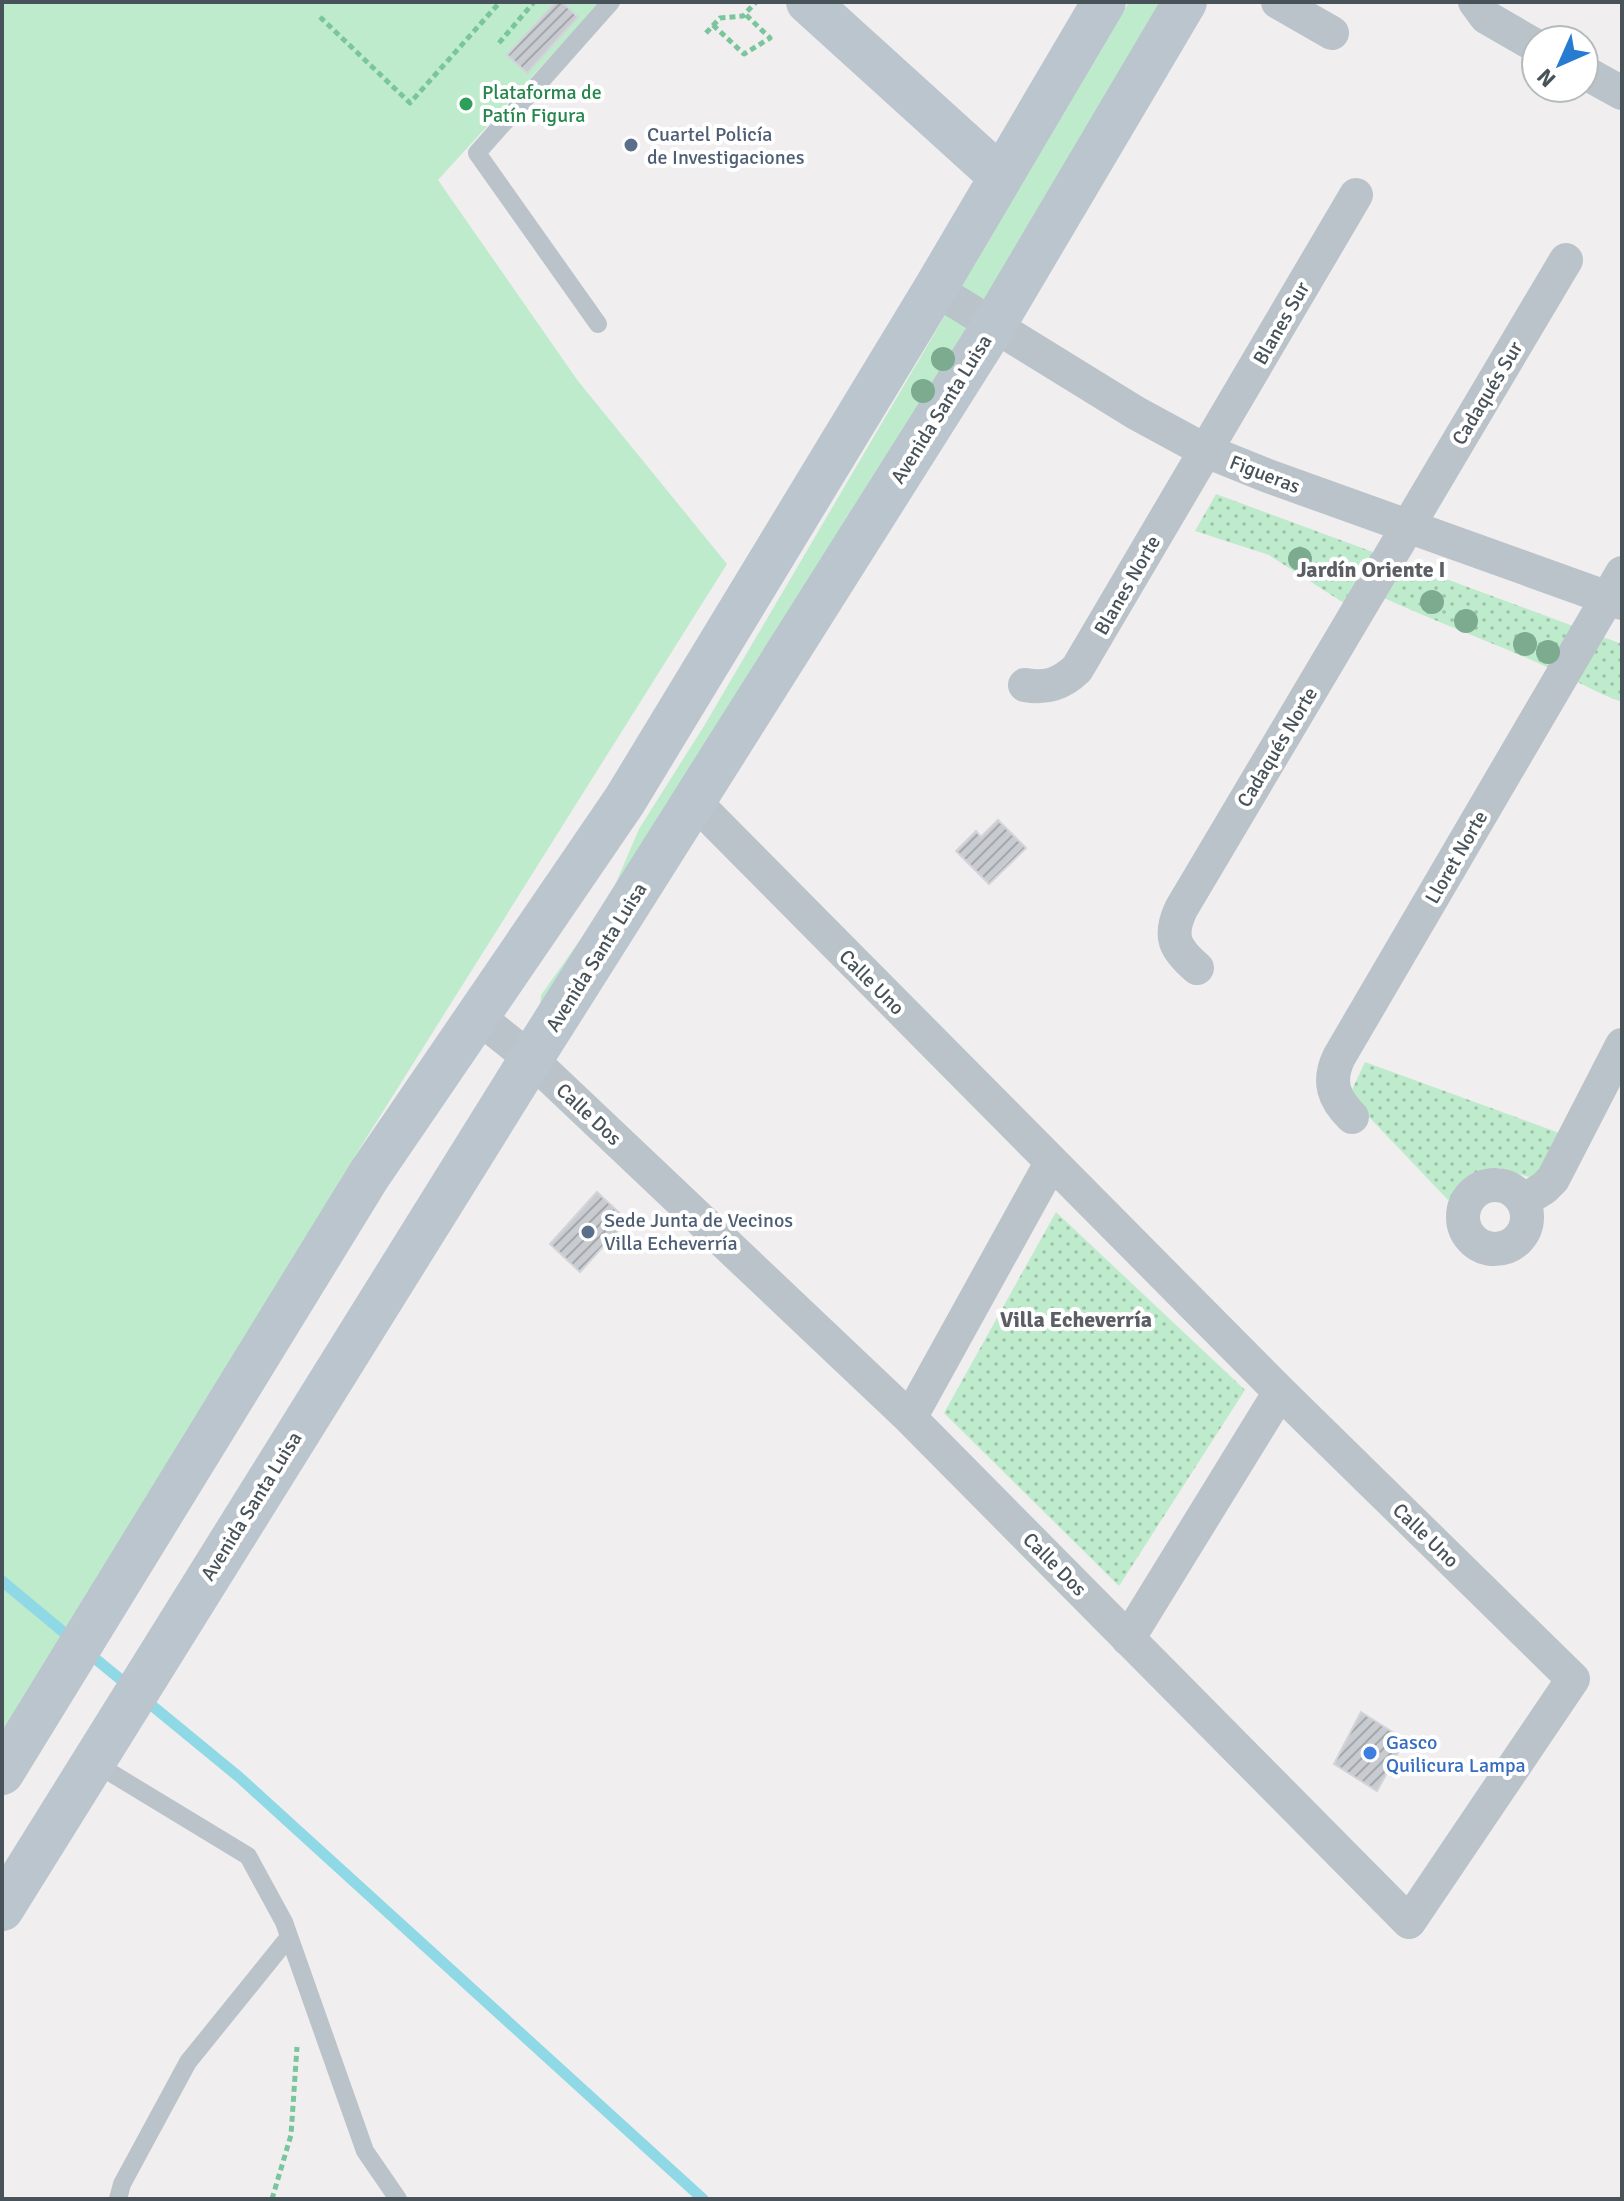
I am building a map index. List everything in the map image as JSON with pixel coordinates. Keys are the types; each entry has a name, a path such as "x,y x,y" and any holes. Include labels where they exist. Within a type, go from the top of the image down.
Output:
{"main road":[{"path":"808,2 1001,177"},
{"path":"2,1773 369,1175 625,800 935,289 1104,2"},
{"name":"Avenida Santa Luisa","path":"2,1909 531,1059 994,325 1185,2"}],"street":[{"path":"1278,2 1332,33"},
{"path":"1475,2 1486,17 1520,37"},
{"path":"1600,81 1622,93"},
{"name":"Blanes Sur","path":"1206,451 1356,195"},
{"name":"Cadaqués Sur","path":"1408,527 1566,260"},
{"name":"Figueras","path":"935,289 1136,413 1206,451 1408,527 1617,591"},
{"name":"Blanes Norte","path":"1025,685 1058,684 1077,669 1206,451"},
{"name":"Cadaqués Norte","path":"1197,968 1177,948 1175,922 1181,909 1408,527"},
{"name":"Lloret Norte","path":"1352,1117 1341,1106 1332,1084 1333,1070 1339,1057 1617,591"},
{"name":"Calle Uno","path":"694,801 1280,1392 1573,1679"},
{"name":"Calle Dos","path":"477,1016 531,1059 910,1418 1409,1922 1573,1679"},
{"path":"1523,1201 1553,1179 1622,1045"},
{"path":"910,1418 1051,1163"},
{"path":"1128,1639 1280,1392"}],"lane":[{"path":"598,324 477,153 611,2"},
{"path":"101,1749 248,1856 289,1937 365,2151 398,2199"},
{"path":"118,2199 122,2184 188,2062 289,1937"}],"path":[{"path":"320,17 410,103 500,2"},
{"path":"499,43 534,2"},
{"path":"706,33 720,18 745,14 756,2"},
{"path":"713,25 744,54 770,38 745,14"},
{"path":"272,2199 291,2135 298,2033"}],"green space":[{"path":"2,2 600,2 438,180 578,381 727,564 345,1172 2,1746"},
{"path":"1129,2 1162,2 954,366 539,1019 541,995 609,899 639,829 704,726"},
{"path":"1216,494 1622,644 1622,702 1359,586 1347,605 1269,555 1195,531"},
{"path":"1365,1062 1562,1134 1539,1180 1499,1168 1448,1200 1349,1096"},
{"path":"1056,1212 1245,1390 1119,1586 944,1413"}],"building":[{"path":"556,2 562,2 578,17 527,73 507,55"},
{"path":"998,820 1026,848 989,884 956,851 976,831 981,837"},
{"name":"Sede Junta de Vecinos Villa Echeverría","path":"597,1192 627,1220 580,1272 550,1244"},
{"path":"1361,1712 1405,1740 1377,1791 1334,1764"}],"waterway":[{"path":"2,1581 73,1640"},
{"path":"86,1651 131,1688"},
{"path":"144,1699 239,1777 703,2199"}],"place":[{"name":"Plataforma de Patín Figura","path":"466,104"},
{"name":"Cuartel Policía de Investigaciones","path":"631,145"},
{"name":"Sede Junta de Vecinos Villa Echeverría","path":"588,1232"},
{"name":"Gasco Quilicura Lampa","path":"1370,1753"}],"district":[{"name":"Jardín Oriente I","path":"1371,569"},
{"name":"Villa Echeverría","path":"1076,1319"}]}
